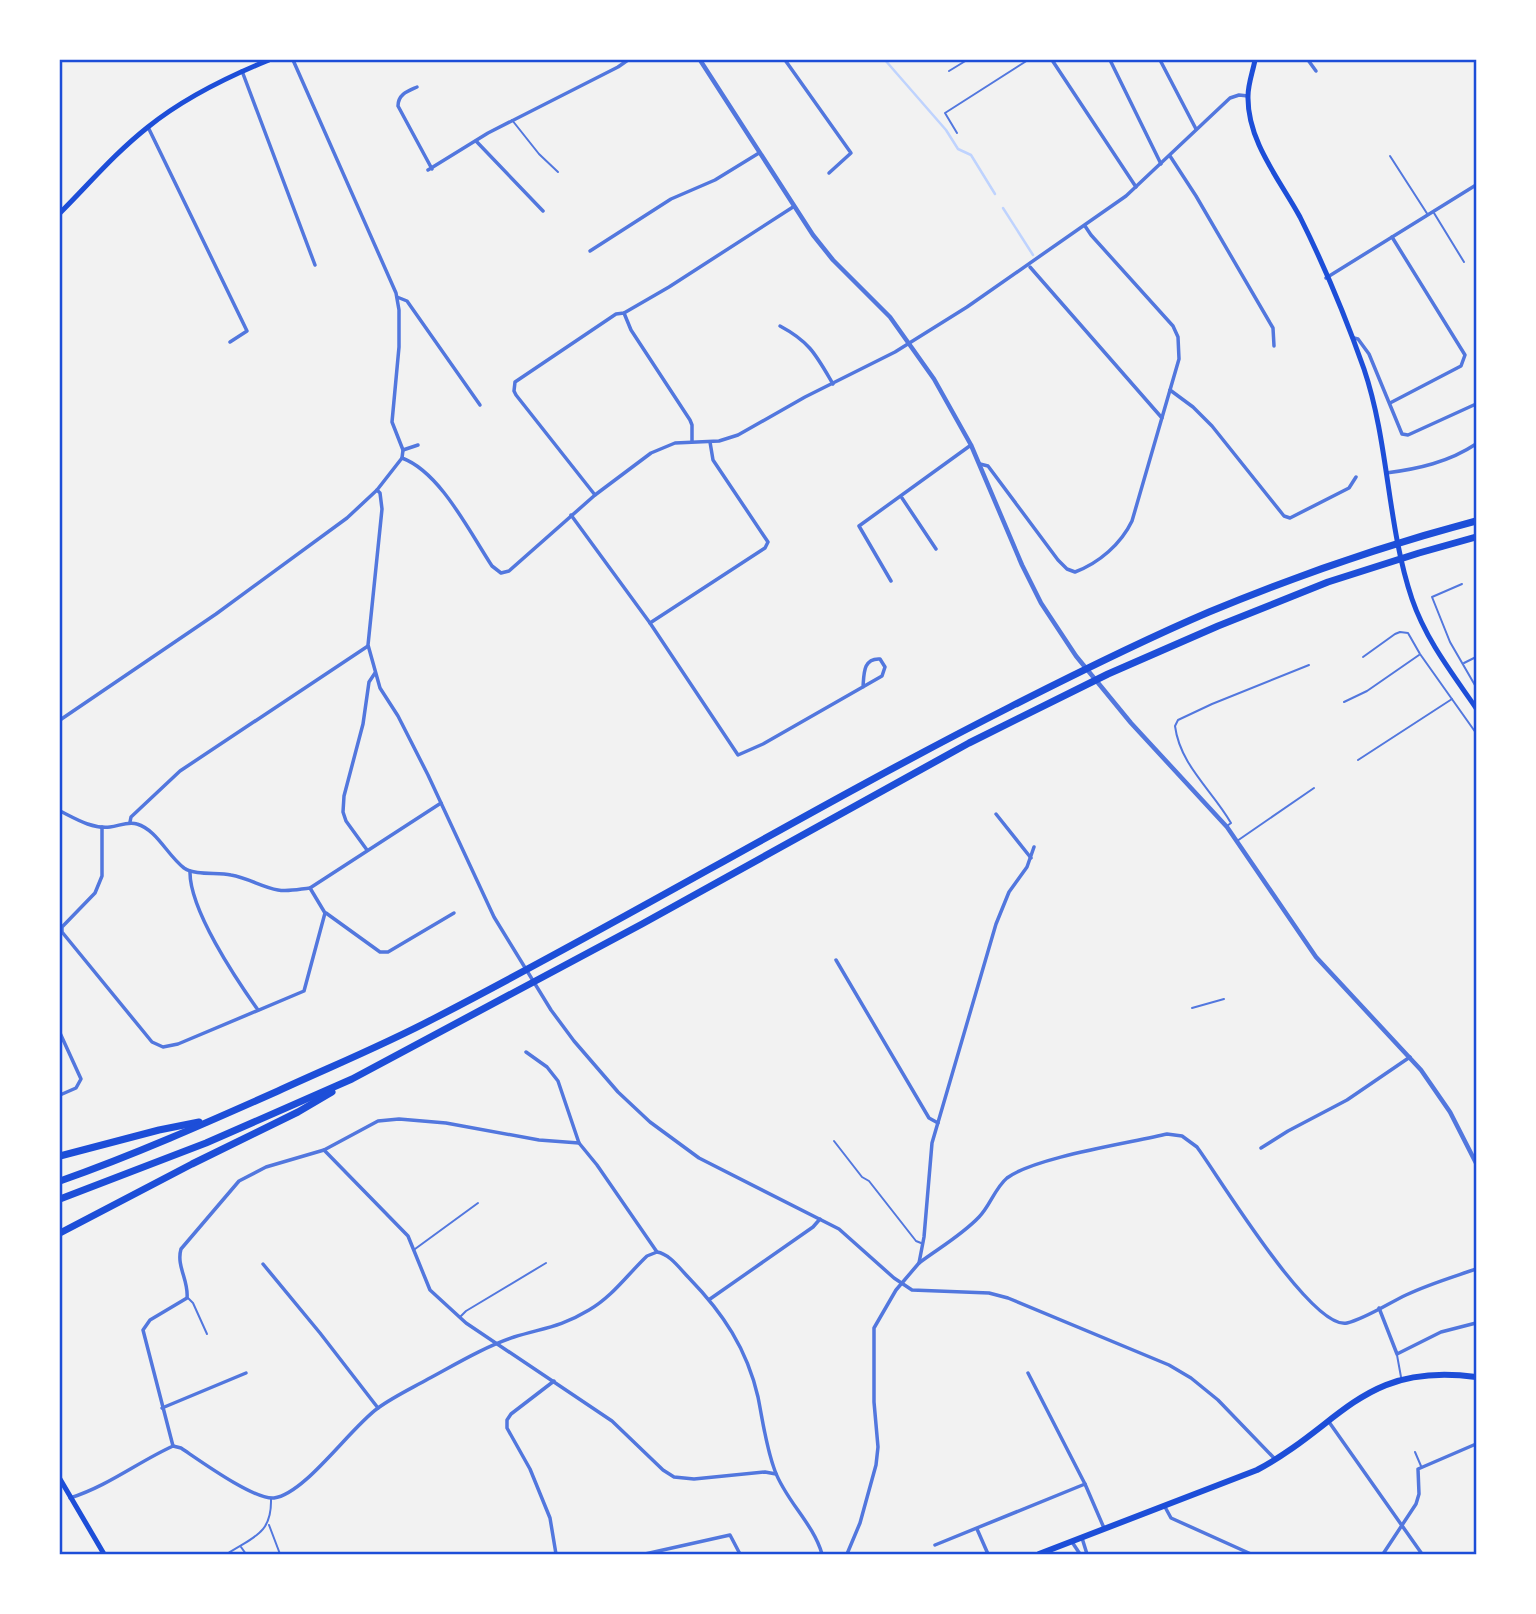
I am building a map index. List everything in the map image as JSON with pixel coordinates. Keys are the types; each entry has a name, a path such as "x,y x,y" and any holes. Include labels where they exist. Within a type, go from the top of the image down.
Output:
{"highway":[{"path":"60,1181 211,1121 431,1020 838,798 1092,665 1208,612 1327,566 1476,521"},
{"path":"60,1233 191,1164 298,1112 352,1079 969,743 1108,674 1328,582 1476,537"},
{"path":"60,1200 206,1143 352,1079"},
{"path":"60,1156 172,1127 211,1121"}],"main road":[{"path":"60,213 101,169 148,127 176,107 259,62 270,60"},
{"path":"1255,60 1248,96 1258,143 1300,218 1365,373 1407,581 1417,613 1431,641 1476,708"},
{"path":"1039,1555 1226,1484 1276,1459 1358,1397 1401,1379 1437,1374 1476,1377"},
{"path":"60,1479 62,1488 104,1555"}],"street":[{"path":"60,720 300,553 364,504 402,458 403,450 392,422 399,347 397,297 293,60"},
{"path":"417,86 401,95 398,106 430,169 512,120 628,60"},
{"path":"700,60 793,206 833,260 890,317 910,343 957,417 980,464 1022,565 1058,630 1108,697 1227,827 1304,942 1410,1057 1441,1096 1476,1163"},
{"path":"785,60 851,153 829,173"},
{"path":"1052,60 1136,187"},
{"path":"1110,60 1161,164"},
{"path":"1160,60 1196,129"},
{"path":"1308,60 1316,71"},
{"path":"242,71 315,264"},
{"path":"402,458 427,472 492,565 501,573 509,571 595,495 657,450 675,443 710,442 738,435 782,409 910,343 1029,266 1136,187 1230,98 1248,96"},
{"path":"148,127 247,331 230,342"},
{"path":"476,141 542,211"},
{"path":"590,251 671,199 728,173 758,153"},
{"path":"1170,156 1273,328 1274,346"},
{"path":"1326,278 1476,185"},
{"path":"595,495 516,395 515,383 616,314 624,313 669,287 793,206"},
{"path":"980,464 988,466 1067,569 1075,572 1084,569 1117,545 1132,521 1180,353 1176,331 1085,226"},
{"path":"1390,403 1461,366 1465,355 1392,237"},
{"path":"1029,266 1162,418"},
{"path":"397,297 407,301 480,405"},
{"path":"624,313 631,330 692,425 692,441"},
{"path":"780,326 807,343 833,384"},
{"path":"1352,338 1358,339 1363,345 1402,434 1408,435 1476,404"},
{"path":"1170,390 1212,426 1284,516 1290,518 1349,488 1356,477"},
{"path":"650,622 765,548 768,542 713,460 710,442"},
{"path":"1386,473 1431,465 1476,444"},
{"path":"891,581 859,526 902,498 971,445"},
{"path":"403,450 418,446"},
{"path":"377,490 380,493 382,509 368,645 380,688 398,716 500,927 551,1010 603,1075 650,1122 699,1158 847,1234 901,1283 918,1291 989,1293 1008,1298 1169,1364 1211,1393 1276,1459"},
{"path":"902,498 936,549"},
{"path":"571,515 650,622 738,755 763,744 863,687 884,672 885,667 880,659 871,659 867,663 863,687"},
{"path":"130,822 131,817 180,771 368,645"},
{"path":"367,850 346,821 343,812 344,796 363,724 369,682 375,673"},
{"path":"60,811 90,826 102,827 130,822 139,824 150,830 172,858 190,871 229,874 278,890 310,888 441,803"},
{"path":"996,814 1031,858"},
{"path":"102,827 102,876 94,893 62,927 62,932 152,1042 163,1047 178,1044 304,991 326,913"},
{"path":"919,1263 929,1164 938,1123 996,924 1009,892 1031,858 1034,847"},
{"path":"190,871 190,882 215,942 258,1010"},
{"path":"310,888 326,913 380,952 388,952 454,913"},
{"path":"836,960 929,1118 938,1123"},
{"path":"60,1033 81,1079 76,1088 60,1095"},
{"path":"526,1052 547,1067 558,1080 579,1143 597,1164 657,1252"},
{"path":"1261,1148 1347,1100 1410,1057"},
{"path":"173,1446 143,1334 146,1323 187,1298 179,1252 235,1184 245,1176 286,1159 324,1150 373,1122 388,1119 446,1123 539,1140 579,1143"},
{"path":"847,1555 860,1523 876,1465 878,1447 874,1402 874,1328 901,1283 919,1263 972,1224 987,1208 1002,1183 1017,1172 1089,1151 1174,1134 1189,1139 1280,1268 1318,1311 1332,1321 1345,1324 1427,1285 1476,1269"},
{"path":"324,1150 401,1227 415,1249 430,1290 460,1318 612,1421 663,1470 674,1476 694,1479 765,1472 776,1474"},
{"path":"710,1299 813,1227 820,1219"},
{"path":"70,1498 112,1481 173,1446 181,1448 232,1481 271,1498 285,1494 310,1476 354,1429 378,1408 497,1344 548,1329 590,1310 607,1297 647,1256 657,1252 667,1255 724,1317 747,1361 754,1381 768,1450 776,1474 808,1524 822,1555"},
{"path":"263,1264 378,1408"},
{"path":"1379,1308 1397,1354 1441,1332 1476,1323"},
{"path":"162,1408 246,1373"},
{"path":"1028,1373 1085,1484 1105,1530"},
{"path":"554,1381 511,1414 507,1420 507,1428 530,1469 550,1518 556,1555"},
{"path":"1328,1420 1422,1555"},
{"path":"1382,1555 1403,1525 1419,1494 1417,1472 1422,1467 1476,1444"},
{"path":"935,1545 1085,1484"},
{"path":"1165,1507 1171,1518 1251,1555"},
{"path":"977,1529 988,1555"},
{"path":"645,1555 730,1535 740,1555"},
{"path":"1082,1538 1087,1555"},
{"path":"1072,1542 1080,1555"}],"lane":[{"path":"949,71 967,60"},
{"path":"957,133 945,113 1028,60"},
{"path":"512,120 539,154 558,172"},
{"path":"1390,156 1464,262"},
{"path":"1462,584 1432,597 1450,642 1476,687"},
{"path":"1363,657 1395,634 1408,633 1476,733"},
{"path":"1344,702 1367,691 1420,654"},
{"path":"1463,664 1476,657"},
{"path":"1227,827 1231,823 1222,806 1187,762 1175,726 1178,720 1309,665"},
{"path":"1358,760 1453,699"},
{"path":"1237,841 1314,788"},
{"path":"1192,1008 1224,999"},
{"path":"834,1141 916,1241 922,1244"},
{"path":"415,1249 478,1203"},
{"path":"460,1318 466,1311 546,1263"},
{"path":"187,1298 193,1303 207,1334"},
{"path":"1397,1354 1401,1379"},
{"path":"1415,1452 1422,1467"},
{"path":"227,1555 268,1524 271,1518 271,1498"},
{"path":"268,1524 280,1555"},
{"path":"241,1546 246,1555"}],"waterway":[{"path":"885,60 946,130 958,149 971,155 995,194"},
{"path":"1003,208 1033,255"}]}
